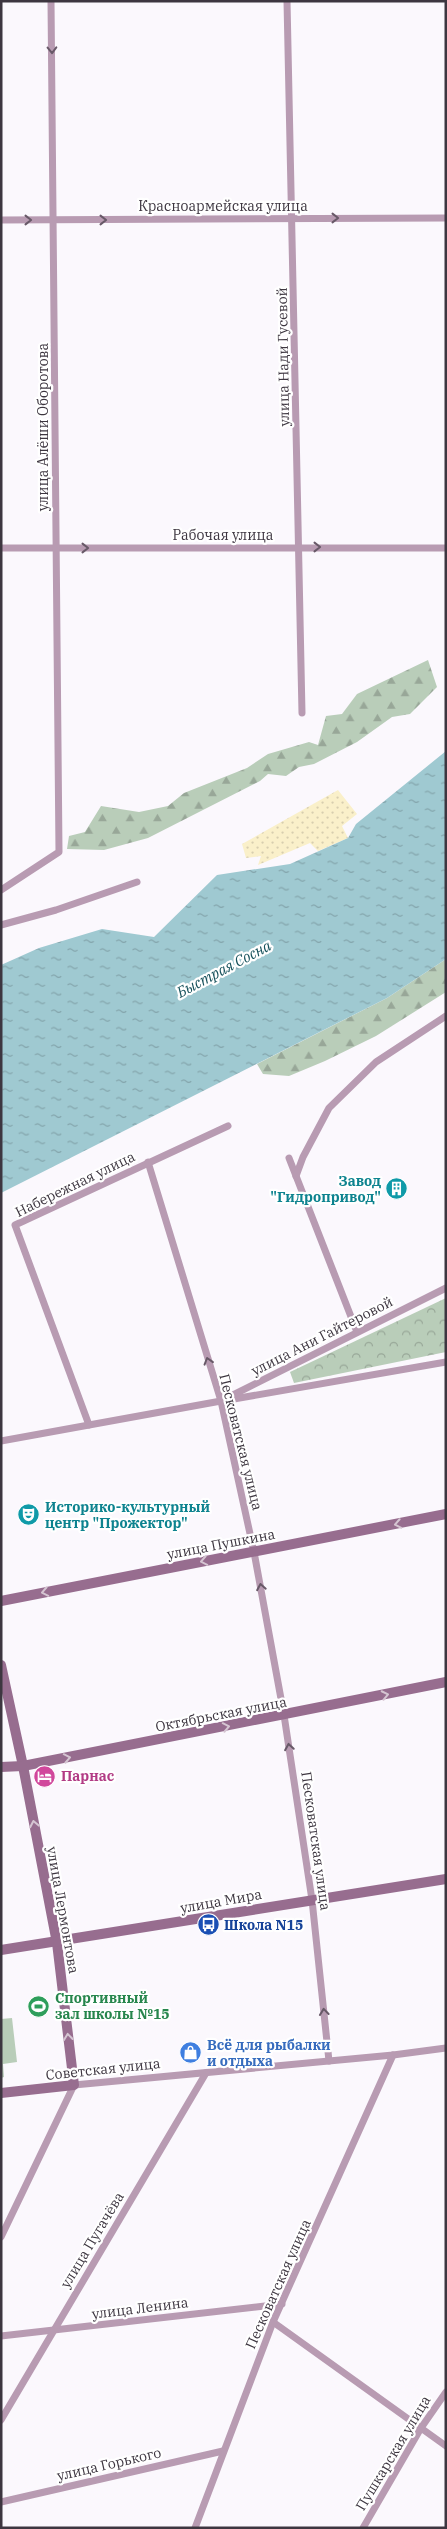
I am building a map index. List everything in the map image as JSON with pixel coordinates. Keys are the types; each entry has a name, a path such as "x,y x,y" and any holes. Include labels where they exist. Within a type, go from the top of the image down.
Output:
{"street":[{"name":"улица Алёши Оборотова","path":"1,890 59,852 51,1"},
{"name":"улица Нади Гусевой","path":"287,1 302,713"},
{"name":"Красноармейская улица","path":"1,220 446,218"},
{"name":"Рабочая улица","path":"1,548 446,548"},
{"path":"1,925 56,910 136,882"},
{"path":"296,1176 303,1157 330,1108 376,1062 446,1016"},
{"name":"Набережная улица","path":"89,1425 15,1225 228,1126"},
{"path":"289,1158 357,1332"},
{"name":"Песковатская улица","path":"148,1162 220,1401 254,1552 284,1716 312,1900 329,2061"},
{"name":"улица Ани Гайтеровой","path":"1,1441 220,1401 446,1288"},
{"path":"220,1401 446,1362"},
{"name":"улица Пушкина","path":"1,1601 446,1514"},
{"name":"улица Лермонтова","path":"1,1665 24,1766 57,1943 74,2085"},
{"name":"Октябрьская улица","path":"1,1767 24,1766 284,1716 446,1682"},
{"name":"улица Мира","path":"1,1950 57,1943 312,1900 446,1880"},
{"name":"Советская улица","path":"1,2093 393,2055 446,2048"},
{"name":"Песковатская улица","path":"195,2528 273,2322 393,2055"},
{"name":"улица Пугачёва","path":"1,2420 206,2073"},
{"path":"1,2237 74,2085"},
{"name":"улица Ленина","path":"1,2336 52,2332 282,2304"},
{"path":"273,2322 446,2446"},
{"name":"Пушкарская улица","path":"363,2528 421,2428 446,2392"},
{"name":"улица Горького","path":"1,2502 223,2450"}],"green space":[{"path":"428,660 437,687 410,714 392,717 357,742 314,764 299,767 286,776 268,774 260,781 148,838 104,850 67,849 69,836 85,832 101,806 139,812 168,806 184,793 247,768 268,754 309,742 318,745 326,716 342,714 357,694"},
{"path":"446,959 446,992 376,1036 289,1076 263,1074 257,1064 387,998"},
{"path":"446,1298 446,1352 294,1383 290,1372"},
{"path":"12,2018 17,2062 3,2064 4,2077 1,2078 1,2019"}],"sand":[{"path":"338,790 357,814 342,826 348,838 318,851 310,843 258,865 261,856 246,858 242,844"}],"water":[{"name":"Быстрая Сосна","path":"446,751 446,959 387,998 1,1193 1,965 39,948 102,929 154,937 217,875 290,864 348,838 356,824"}],"place":[{"name":"Завод \"Гидропривод\"","path":"397,1189"},
{"name":"Историко-культурный центр \"Прожектор\"","path":"29,1515"},
{"name":"Парнас","path":"45,1776"},
{"name":"Школа N15","path":"208,1925"},
{"name":"Спортивный зал школы №15","path":"39,2006"},
{"name":"Всё для рыбалки и отдыха","path":"191,2053"}]}
